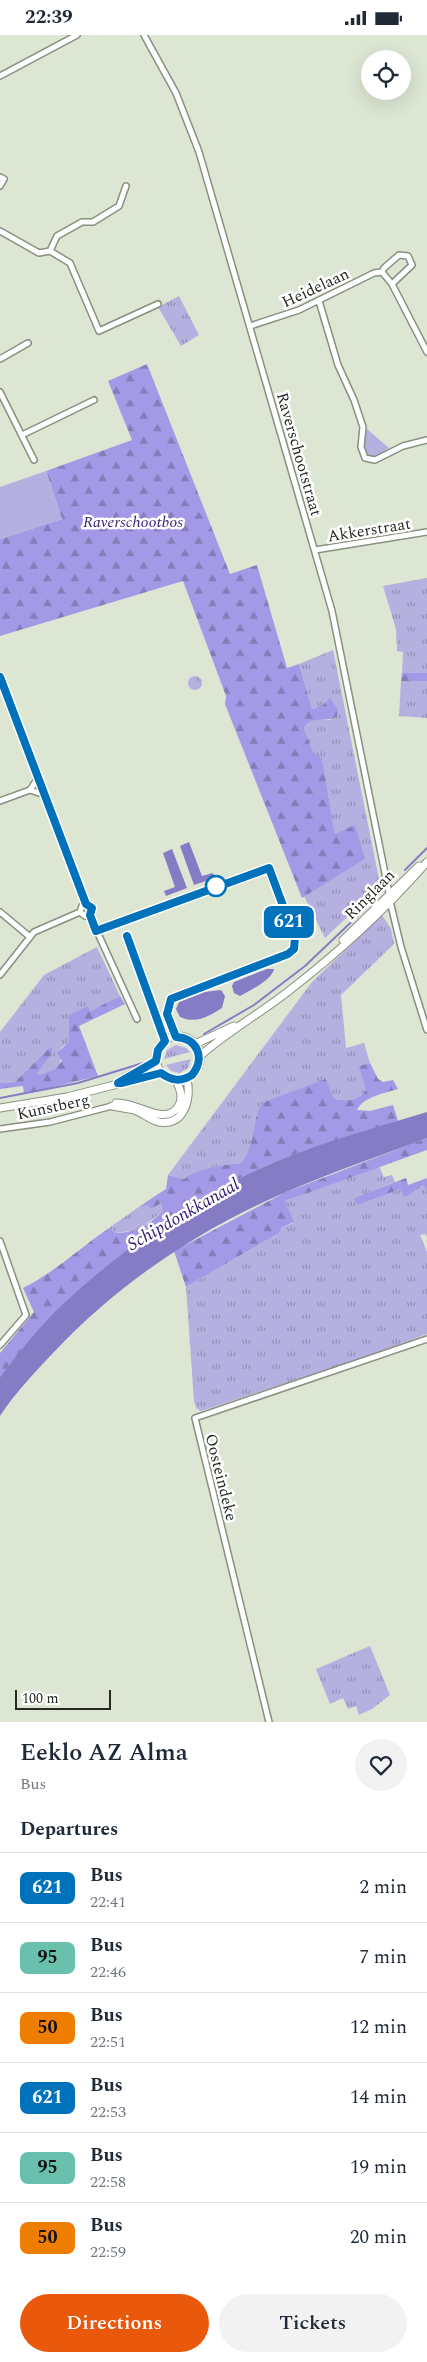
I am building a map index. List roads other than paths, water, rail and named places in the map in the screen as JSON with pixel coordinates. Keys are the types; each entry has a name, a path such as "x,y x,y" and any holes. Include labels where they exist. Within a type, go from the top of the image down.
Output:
{"main road":[{"name":"Ringlaan","path":"200,1056 289,991 333,952 403,879 427,860"},
{"name":"Ringlaan","path":"333,952 345,945 390,901 427,860"},
{"name":"Ringlaan","path":"194,1044 244,1023"},
{"path":"183,1037 194,1044 200,1056 197,1070 187,1079 176,1080 168,1078 161,1073 156,1061 160,1046 170,1038 183,1037"},
{"path":"118,1083 156,1061"},
{"path":"0,1108 67,1097 161,1073"},
{"path":"112,1106 135,1110 155,1121 169,1121 182,1114 188,1104 187,1079"},
{"path":"112,1106 115,1103 128,1103 156,1115 172,1113 181,1099 176,1080"}],"street":[{"path":"0,76 77,35"},
{"name":"Raverschootstraat","path":"144,35 176,93 191,127 315,550 335,625 389,893"},
{"path":"0,177 4,179 0,186"},
{"path":"50,251 57,236 82,222 93,222 119,206 126,185"},
{"path":"0,231 39,253 50,251 70,263 99,331 158,304"},
{"path":"392,284 412,265 408,256 399,255 382,272 392,284 427,352"},
{"name":"Heidelaan","path":"250,326 283,317 374,273 382,272"},
{"path":"319,301 338,365 354,400 363,427 360,447 365,458 375,461 403,446 427,440"},
{"path":"0,359 28,343"},
{"path":"0,392 34,460"},
{"path":"22,435 94,399"},
{"name":"Akkerstraat","path":"315,550 427,532"},
{"path":"0,677 86,904 92,908 90,915 137,1019"},
{"path":"0,801 30,790 38,778"},
{"path":"30,790 45,795"},
{"path":"390,901 401,947 427,1030"},
{"path":"0,975 30,937 43,927 80,912 80,908 86,904"},
{"path":"0,912 30,937"},
{"path":"80,912 84,916 90,915"},
{"name":"Kunstberg","path":"0,1129 50,1122 112,1106"},
{"path":"0,1241 26,1315 0,1345"},
{"name":"Oosteindeke","path":"269,1722 195,1418 427,1339"}],"water":[{"path":"189,842 202,876 213,873 215,878 194,885 180,846"},
{"path":"172,849 187,888 166,896 164,891 175,887 163,853"},
{"path":"267,969 274,969 265,981 240,996 234,993 232,986 234,982"},
{"path":"221,990 225,996 222,1008 207,1017 197,1020 180,1017 176,1009 179,1002 204,992"},
{"name":"Schipdonkkanaal","path":"427,1112 427,1138 321,1178 253,1207 222,1223 161,1260 105,1303 79,1327 26,1383 0,1416 0,1377 31,1338 70,1297 92,1278 165,1223 214,1192 260,1168 331,1141"}],"waterway":[{"path":"405,870 427,848"},
{"path":"204,1034 254,1005 305,966 366,908"},
{"path":"0,1098 78,1083 143,1063"}],"park label":[{"name":"Raverschootbos","path":"133,521"}]}
